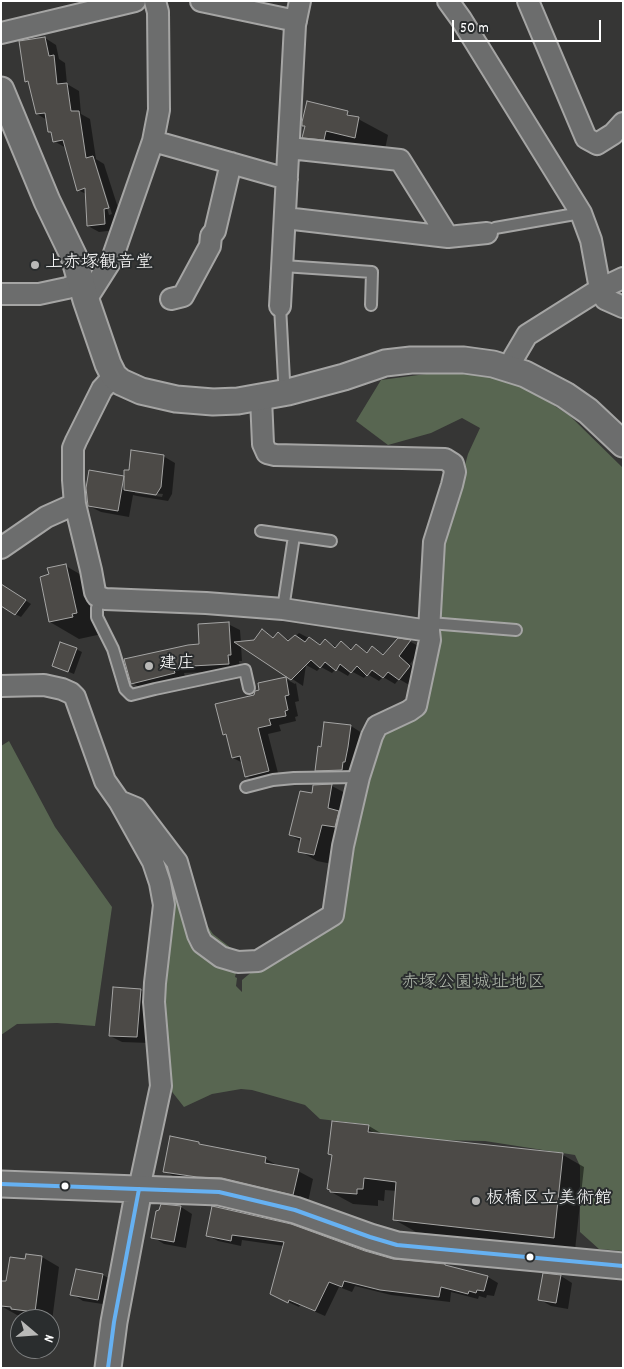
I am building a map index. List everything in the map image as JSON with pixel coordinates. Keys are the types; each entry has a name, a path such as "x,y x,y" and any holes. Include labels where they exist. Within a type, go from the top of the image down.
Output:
{"street":[{"path":"1,33 135,1"},
{"path":"84,291 112,259 154,141 159,110 158,12 155,1"},
{"path":"201,1 296,21"},
{"path":"280,306 296,21 300,1"},
{"path":"448,1 581,213 591,240 600,289 605,298 623,307"},
{"path":"528,1 586,138 597,144 613,134 623,123"},
{"path":"1,90 47,201 74,257 108,364 114,376 121,382 140,391 176,399 213,402 238,401 288,392 344,377 385,363 412,360 464,360 493,364 525,374 565,395 588,411 623,444"},
{"path":"154,141 287,179"},
{"path":"289,148 400,160 448,237"},
{"path":"171,299 183,296 210,246 231,163"},
{"path":"285,218 448,237 491,230"},
{"path":"510,369 526,335 600,289 623,278"},
{"path":"1,294 40,294 67,288 84,291"},
{"path":"114,376 102,389 73,448 75,504 97,596 102,598 284,609 430,627"},
{"path":"119,801 136,808 177,862 202,943 221,957 238,962 258,961 333,915 342,846 372,736 377,726 416,706 430,640 434,542 452,485 455,472 454,464 445,459 275,455 267,453 263,444 261,398"},
{"path":"1,548 46,517 75,504"},
{"path":"1,686 44,685 62,689 75,697 105,781 119,801 153,862 160,883 164,905 154,1002 161,1086 114,1322 108,1368"},
{"path":"1,1184 230,1193 295,1210 397,1245 623,1266"}],"lane":[{"path":"491,230 581,213"},
{"path":"282,266 372,272 371,305"},
{"path":"280,306 284,380 288,392"},
{"path":"261,531 331,540"},
{"path":"284,609 294,536"},
{"path":"102,598 97,608 97,617 113,649 125,689 131,695 245,670 249,688"},
{"path":"430,627 516,630"},
{"path":"246,787 273,780 294,778 360,777"}],"green space":[{"name":"赤塚公園城址地区","path":"456,370 524,384 570,416 623,468 623,1251 599,1249 580,1232 580,1166 575,1155 485,1141 382,1139 362,1124 320,1119 305,1105 252,1090 241,1089 212,1094 184,1107 169,1088 149,822 199,914 213,934 240,955 235,977 237,978 236,986 242,992 242,980 260,965 340,917 353,839 381,732 402,724 443,546 468,454 480,428 462,418 431,433 388,445 356,421 381,380"},
{"path":"9,741 55,827 112,907 95,1026 57,1023 17,1024 1,1035 1,746"}],"building":[{"path":"45,37 49,56 54,55 57,84 67,83 71,111 79,111 86,158 93,156 109,208 104,209 105,224 87,226 85,188 77,191 63,140 53,142 51,132 48,132 45,113 36,114 28,81 25,82 19,41"},
{"path":"307,101 348,111 347,115 359,117 355,138 326,131 324,140 302,138 305,126 302,126 302,122"},
{"path":"131,450 164,455 161,487 156,495 124,490 124,470 129,470"},
{"path":"89,470 124,476 118,511 88,506 86,488"},
{"path":"66,564 77,613 72,614 73,617 49,622 40,577 49,574 47,568"},
{"path":"1,584 26,600 15,615 1,606"},
{"path":"229,622 231,655 228,655 229,664 173,667 175,673 131,684 124,659 199,644 198,624"},
{"path":"262,629 273,638 278,632 288,641 295,635 305,642 309,637 320,645 325,639 335,648 341,641 351,650 356,644 367,653 372,646 383,655 398,638 411,640 399,656 410,666 399,680 388,672 383,678 372,670 367,676 357,666 351,673 340,664 336,671 325,662 320,668 311,660 291,680 234,642 254,640"},
{"path":"60,642 77,648 68,672 52,666"},
{"path":"286,677 289,695 285,696 288,710 285,711 286,716 269,719 271,725 258,728 269,771 245,777 240,756 232,758 226,734 223,735 215,704 254,695 255,691 259,690 258,683"},
{"path":"324,722 351,725 342,770 315,771 318,746 321,747"},
{"path":"332,784 328,808 339,811 335,827 322,825 314,855 298,852 301,838 289,835 300,791 312,793 313,785"},
{"path":"113,987 141,989 137,1037 109,1036"},
{"name":"板橋区立美術館","path":"332,1121 369,1125 368,1132 563,1153 554,1238 393,1220 396,1182 364,1178 363,1189 357,1189 357,1194 330,1192 327,1189 332,1155 328,1154"},
{"path":"170,1136 199,1142 199,1144 266,1157 265,1163 299,1169 293,1195 222,1178 197,1177 163,1172"},
{"path":"161,1204 181,1206 174,1242 151,1238 156,1211 159,1210"},
{"path":"212,1206 291,1224 365,1251 393,1259 445,1264 488,1276 484,1291 477,1290 476,1293 469,1291 468,1294 441,1287 439,1297 380,1290 344,1281 342,1287 329,1282 315,1311 289,1300 288,1303 270,1294 284,1242 232,1235 231,1241 206,1236"},
{"path":"26,1254 42,1256 35,1309 11,1309 11,1307 1,1306 1,1281 6,1281 10,1257 25,1259"},
{"path":"76,1269 103,1274 98,1300 70,1295"},
{"path":"543,1273 561,1275 556,1303 538,1300"}],"transit line":[{"path":"1,1184 219,1192 295,1210 397,1245 623,1266"},
{"path":"108,1368 114,1322 139,1189"}],"place":[{"name":"上赤塚観音堂","path":"35,265"},
{"name":"建庄","path":"149,666"},
{"name":"板橋区立美術館","path":"476,1201"}]}
